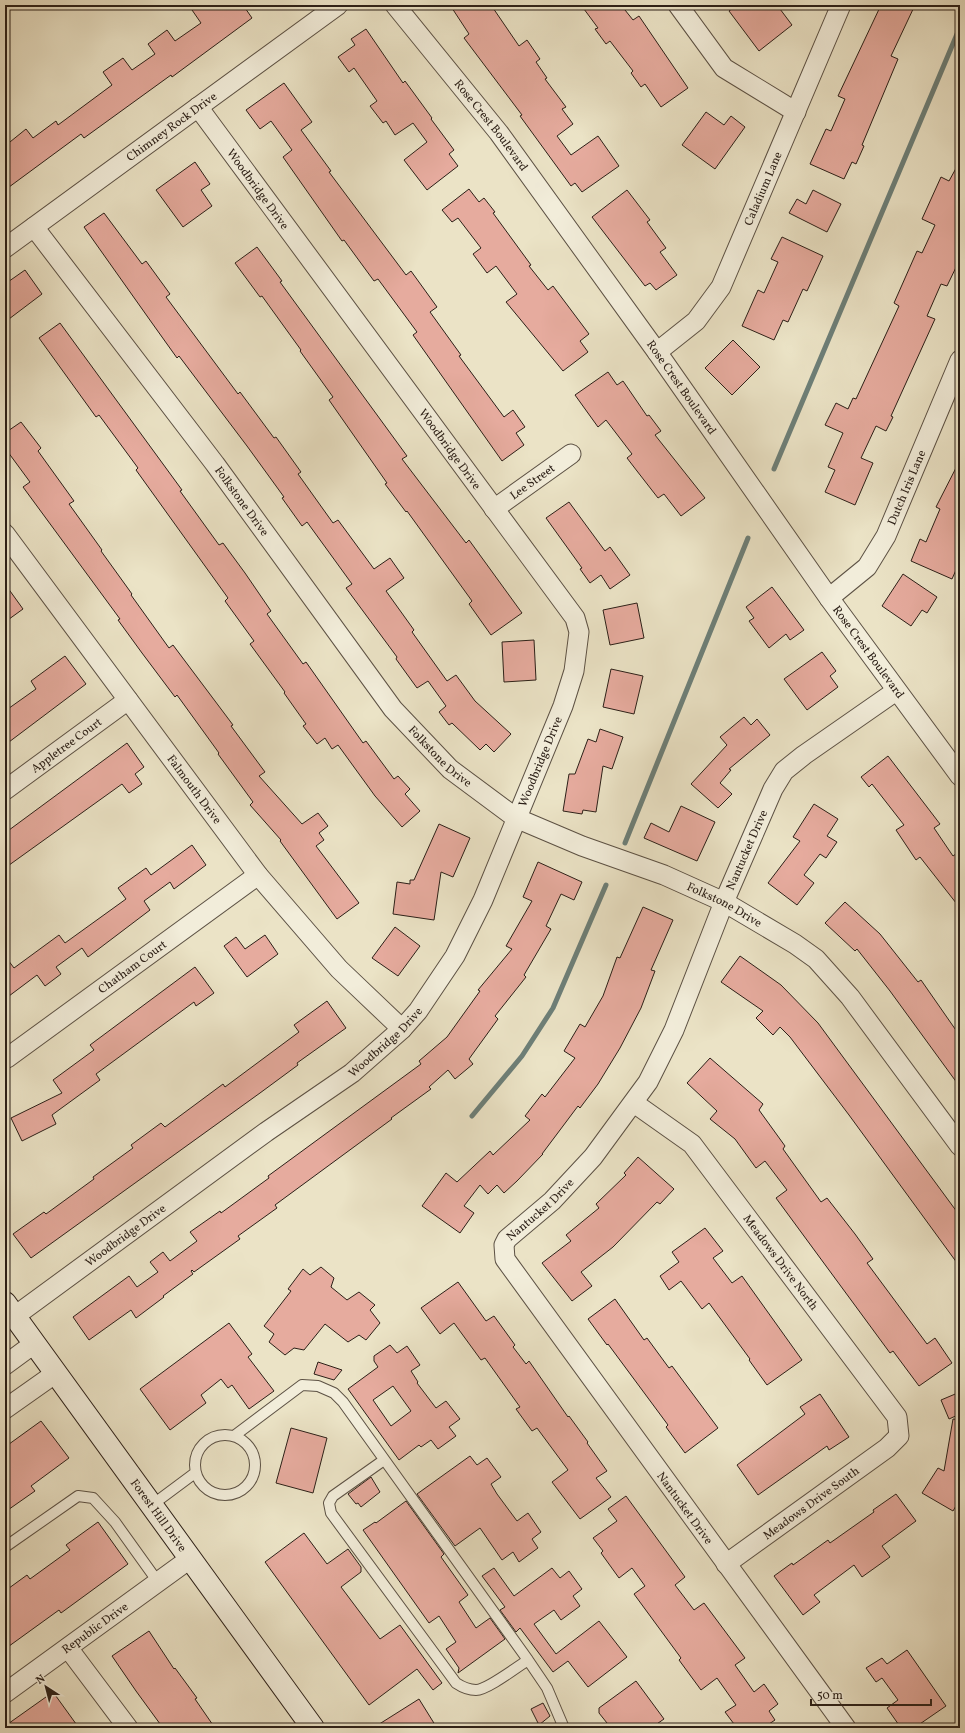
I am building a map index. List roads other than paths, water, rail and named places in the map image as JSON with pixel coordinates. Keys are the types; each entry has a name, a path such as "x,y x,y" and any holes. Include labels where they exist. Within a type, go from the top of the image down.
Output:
{"main road":[{"name":"Forest Hill Drive","path":"10,1309 313,1728"}],"street":[{"name":"Chimney Rock Drive","path":"5,248 338,5"},
{"name":"Rose Crest Boulevard","path":"395,5 499,133 657,352 829,598 960,776"},
{"path":"678,5 724,68 796,112"},
{"name":"Caladium Lane","path":"657,352 696,321 721,287 841,5"},
{"name":"Woodbridge Drive","path":"10,1309 352,1073 402,1029 418,1011 456,956 483,900 564,706 574,671 579,632 575,618 198,107"},
{"name":"Folkstone Drive","path":"34,227 215,464 393,709 450,769 516,818 582,846 664,875 724,902 795,944 816,959 850,997 960,1146"},
{"name":"Dutch Iris Lane","path":"829,598 867,567 886,536 960,360"},
{"name":"Lee Street","path":"494,509 571,454"},
{"name":"Falmouth Drive","path":"5,534 258,875 339,969 402,1029"},
{"name":"Nantucket Drive","path":"846,1728 505,1259 504,1245 507,1239 552,1201 588,1163 634,1103 648,1082 674,1030 724,902 773,789 784,771 804,755 896,691"},
{"name":"Appletree Court","path":"5,790 128,700"},
{"name":"Chatham Court","path":"7,1058 258,875"},
{"name":"Meadows Drive North","path":"634,1103 692,1144 722,1181 897,1417 899,1436 895,1440"},
{"path":"5,1365 34,1343"},
{"path":"5,1409 56,1373"},
{"name":"Meadows Drive South","path":"726,1564 887,1448 895,1440"},
{"name":"Republic Drive","path":"5,1693 191,1558"},
{"path":"68,1648 128,1728"}],"lane":[{"path":"234,1436 302,1385 318,1386 334,1393 343,1402 528,1660 546,1688 564,1728"},
{"path":"224,1435 234,1436 244,1441 255,1457 256,1468 253,1478 240,1492 230,1495 219,1495 209,1491 201,1484 195,1473 195,1462 198,1452 204,1443 213,1437 224,1435"},
{"path":"384,1460 333,1496 328,1504 332,1512 456,1683 465,1688 477,1690 490,1684 528,1660"},
{"path":"152,1505 195,1473"},
{"path":"5,1548 78,1496 93,1498 115,1522 162,1580"}],"waterway":[{"path":"774,469 960,27"},
{"path":"625,843 748,538"},
{"path":"472,1116 522,1056 553,1008 606,885"}]}
